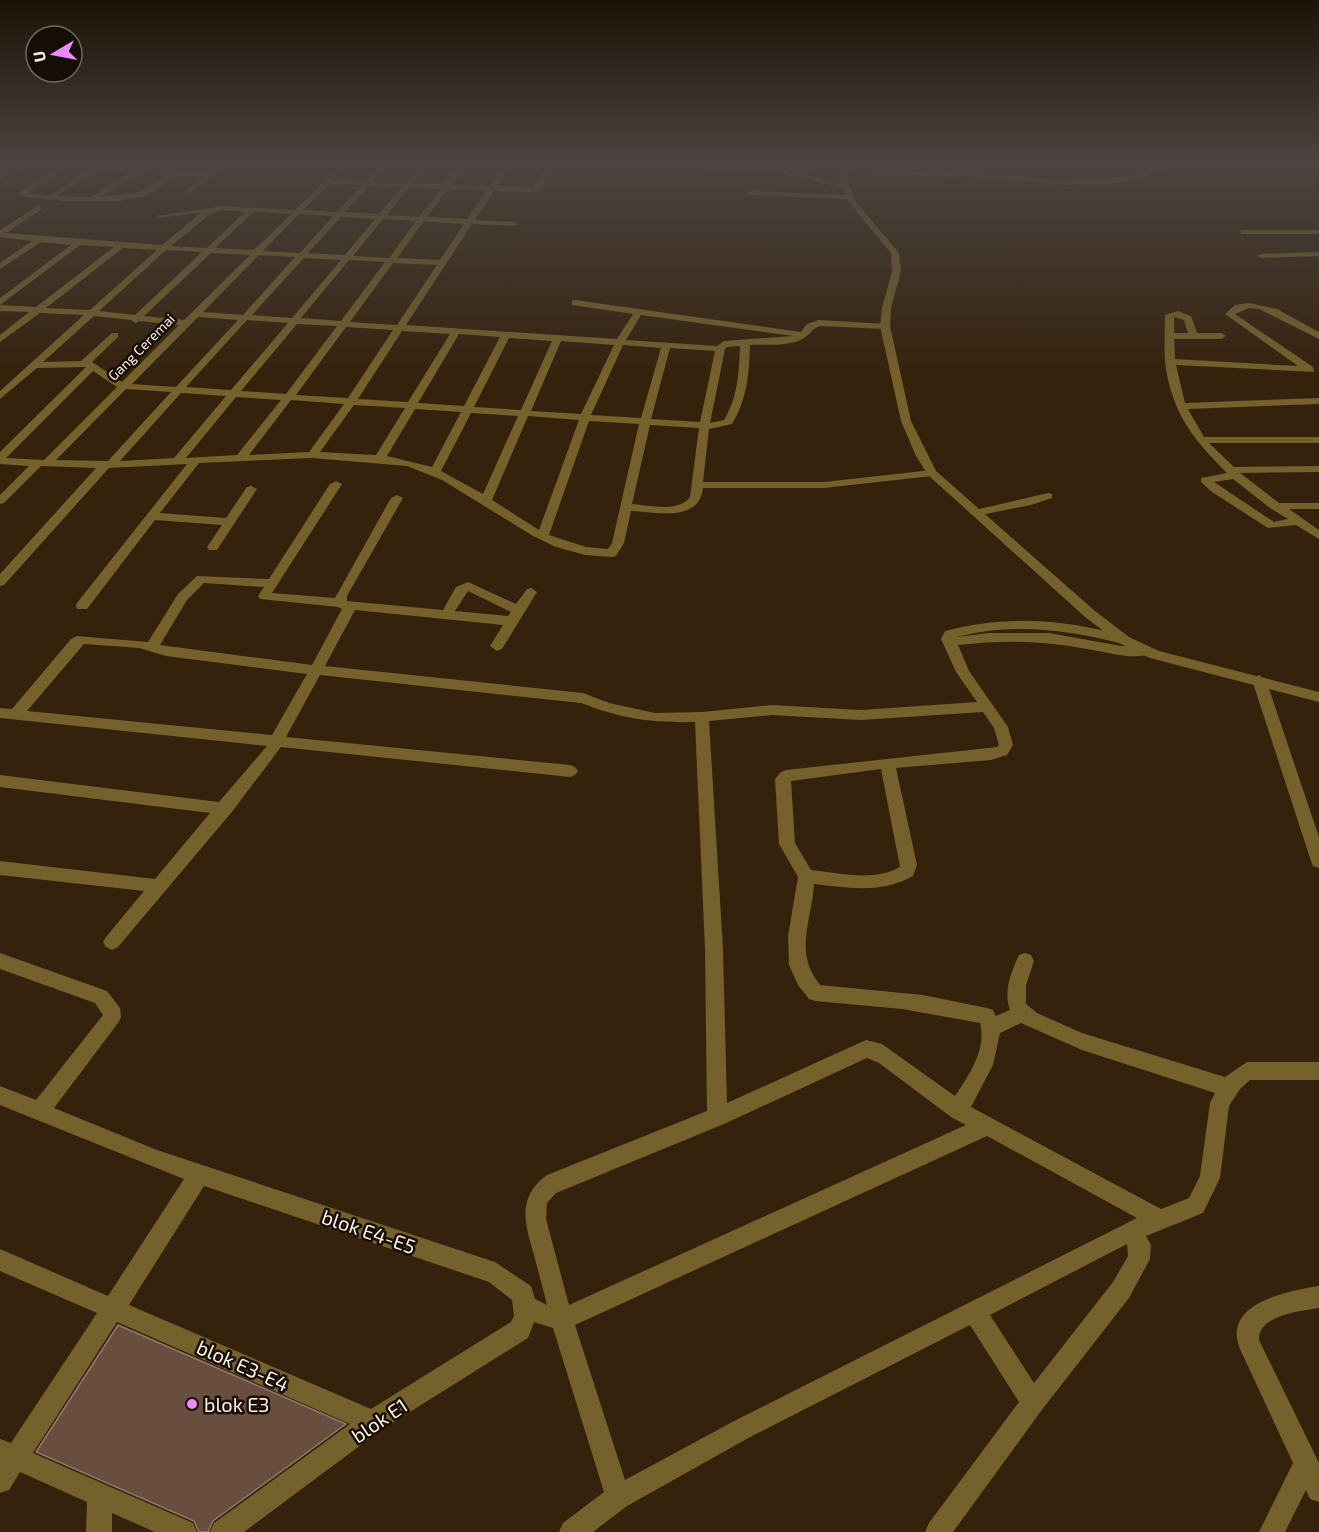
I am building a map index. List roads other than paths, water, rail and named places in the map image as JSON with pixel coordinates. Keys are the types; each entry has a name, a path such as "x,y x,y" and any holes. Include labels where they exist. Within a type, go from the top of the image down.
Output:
{"street":[{"path":"0,396 183,233"},
{"path":"135,320 228,233"},
{"name":"Gang Ceremai","path":"0,501 43,463 275,233"},
{"path":"0,582 321,233"},
{"path":"177,461 368,233"},
{"path":"241,457 289,397 411,233"},
{"path":"312,455 351,401 463,233"},
{"path":"881,233 896,256 896,273 885,316 885,326 904,419 917,452 932,473 1090,614 1124,640 1145,651 1319,697"},
{"path":"1256,233 1262,259 1314,254"},
{"path":"1286,233 1293,240"},
{"path":"0,235 78,243 443,263"},
{"path":"0,267 39,239"},
{"path":"0,302 78,243"},
{"path":"0,339 122,245"},
{"path":"1301,247 1314,254"},
{"path":"575,303 638,313 718,338 745,343 792,340 803,334 810,326 819,323 885,326"},
{"path":"1315,370 1229,314 1236,309 1262,304 1319,336"},
{"path":"0,308 93,313 135,320 184,323"},
{"path":"543,536 585,418 618,342 638,313"},
{"path":"194,314 666,345 718,338 803,334"},
{"path":"1193,336 1188,318 1175,314 1169,315 1171,374 1181,406 1200,440 1274,506 1319,535"},
{"path":"379,460 456,332"},
{"path":"0,460 115,335"},
{"path":"435,473 506,335"},
{"path":"1169,336 1221,336"},
{"path":"485,502 558,338"},
{"path":"626,507 686,509 696,497 704,426 718,338"},
{"path":"34,365 89,364 122,386 704,426 722,425 733,415 744,382 745,343"},
{"path":"0,460 108,464 312,455 411,464 435,473 565,548 612,553 618,543 645,422 666,345"},
{"path":"1171,362 1315,370"},
{"path":"1181,406 1319,400"},
{"path":"1200,440 1319,440"},
{"path":"82,606 196,460"},
{"path":"1297,521 1272,526 1216,490 1205,480 1234,472 1319,469"},
{"path":"698,485 824,485 932,473"},
{"path":"336,484 264,596 447,615 515,615"},
{"path":"213,547 251,489"},
{"path":"975,513 1031,502 1048,496"},
{"path":"112,942 225,809 277,740 346,617 349,608 343,604 341,596 397,498"},
{"path":"1274,506 1319,506"},
{"path":"151,516 228,522"},
{"path":"151,648 182,597 201,579 271,583"},
{"path":"447,615 460,590 468,586 515,615"},
{"path":"497,646 531,592"},
{"path":"958,1110 983,1067 992,1027 987,1016 952,1007 890,998 815,993 805,983 797,961 795,933 806,893 806,876 787,844 783,779 786,776 887,763 1002,751 1006,746 1005,736 963,672 948,639 957,641 1021,631 1092,631 1124,640"},
{"path":"1021,631 1121,651 1145,651"},
{"path":"16,714 76,642 82,639 139,644 151,648 317,670 583,698 606,707 655,718 702,717 772,710 861,715 906,714 985,707"},
{"path":"1259,680 1319,861"},
{"path":"0,713 570,771"},
{"path":"702,717 714,949 717,1117"},
{"path":"806,876 871,881 894,878 907,871 909,866 887,763"},
{"path":"0,781 225,809"},
{"path":"0,868 159,886"},
{"path":"0,961 101,997 111,1008 112,1017 40,1110"},
{"path":"1024,961 1016,998 1022,1014 1031,1021 1069,1037 1229,1088"},
{"path":"992,1027 1022,1014"},
{"path":"618,1497 563,1319 536,1219 535,1202 542,1191 554,1182 717,1117 866,1049 875,1050 886,1057 958,1110 985,1126 1047,1157 1159,1219"},
{"path":"572,1532 618,1497 754,1423 1131,1231 1196,1206 1210,1178 1220,1103 1233,1082 1247,1071 1319,1071"},
{"name":"blok E4-E5","path":"0,1095 157,1160 495,1273 523,1294 525,1306"},
{"path":"525,1306 547,1316 563,1319 985,1126"},
{"path":"0,1480 7,1455 113,1308 176,1214 199,1173"},
{"path":"938,1532 1033,1403 1121,1290 1139,1259 1140,1245 1131,1231"},
{"name":"blok E3-E4","path":"0,1260 373,1422"},
{"path":"1319,1297 1270,1310 1255,1317 1248,1327 1248,1341 1305,1465 1319,1490"},
{"name":"blok E1","path":"223,1532 373,1422 520,1330 525,1306"},
{"path":"975,1312 1033,1403"},
{"path":"7,1455 99,1493 184,1532"},
{"path":"1272,1532 1305,1465"},
{"path":"99,1493 99,1532"}],"place":[{"name":"blok E3","path":"192,1404"}]}
